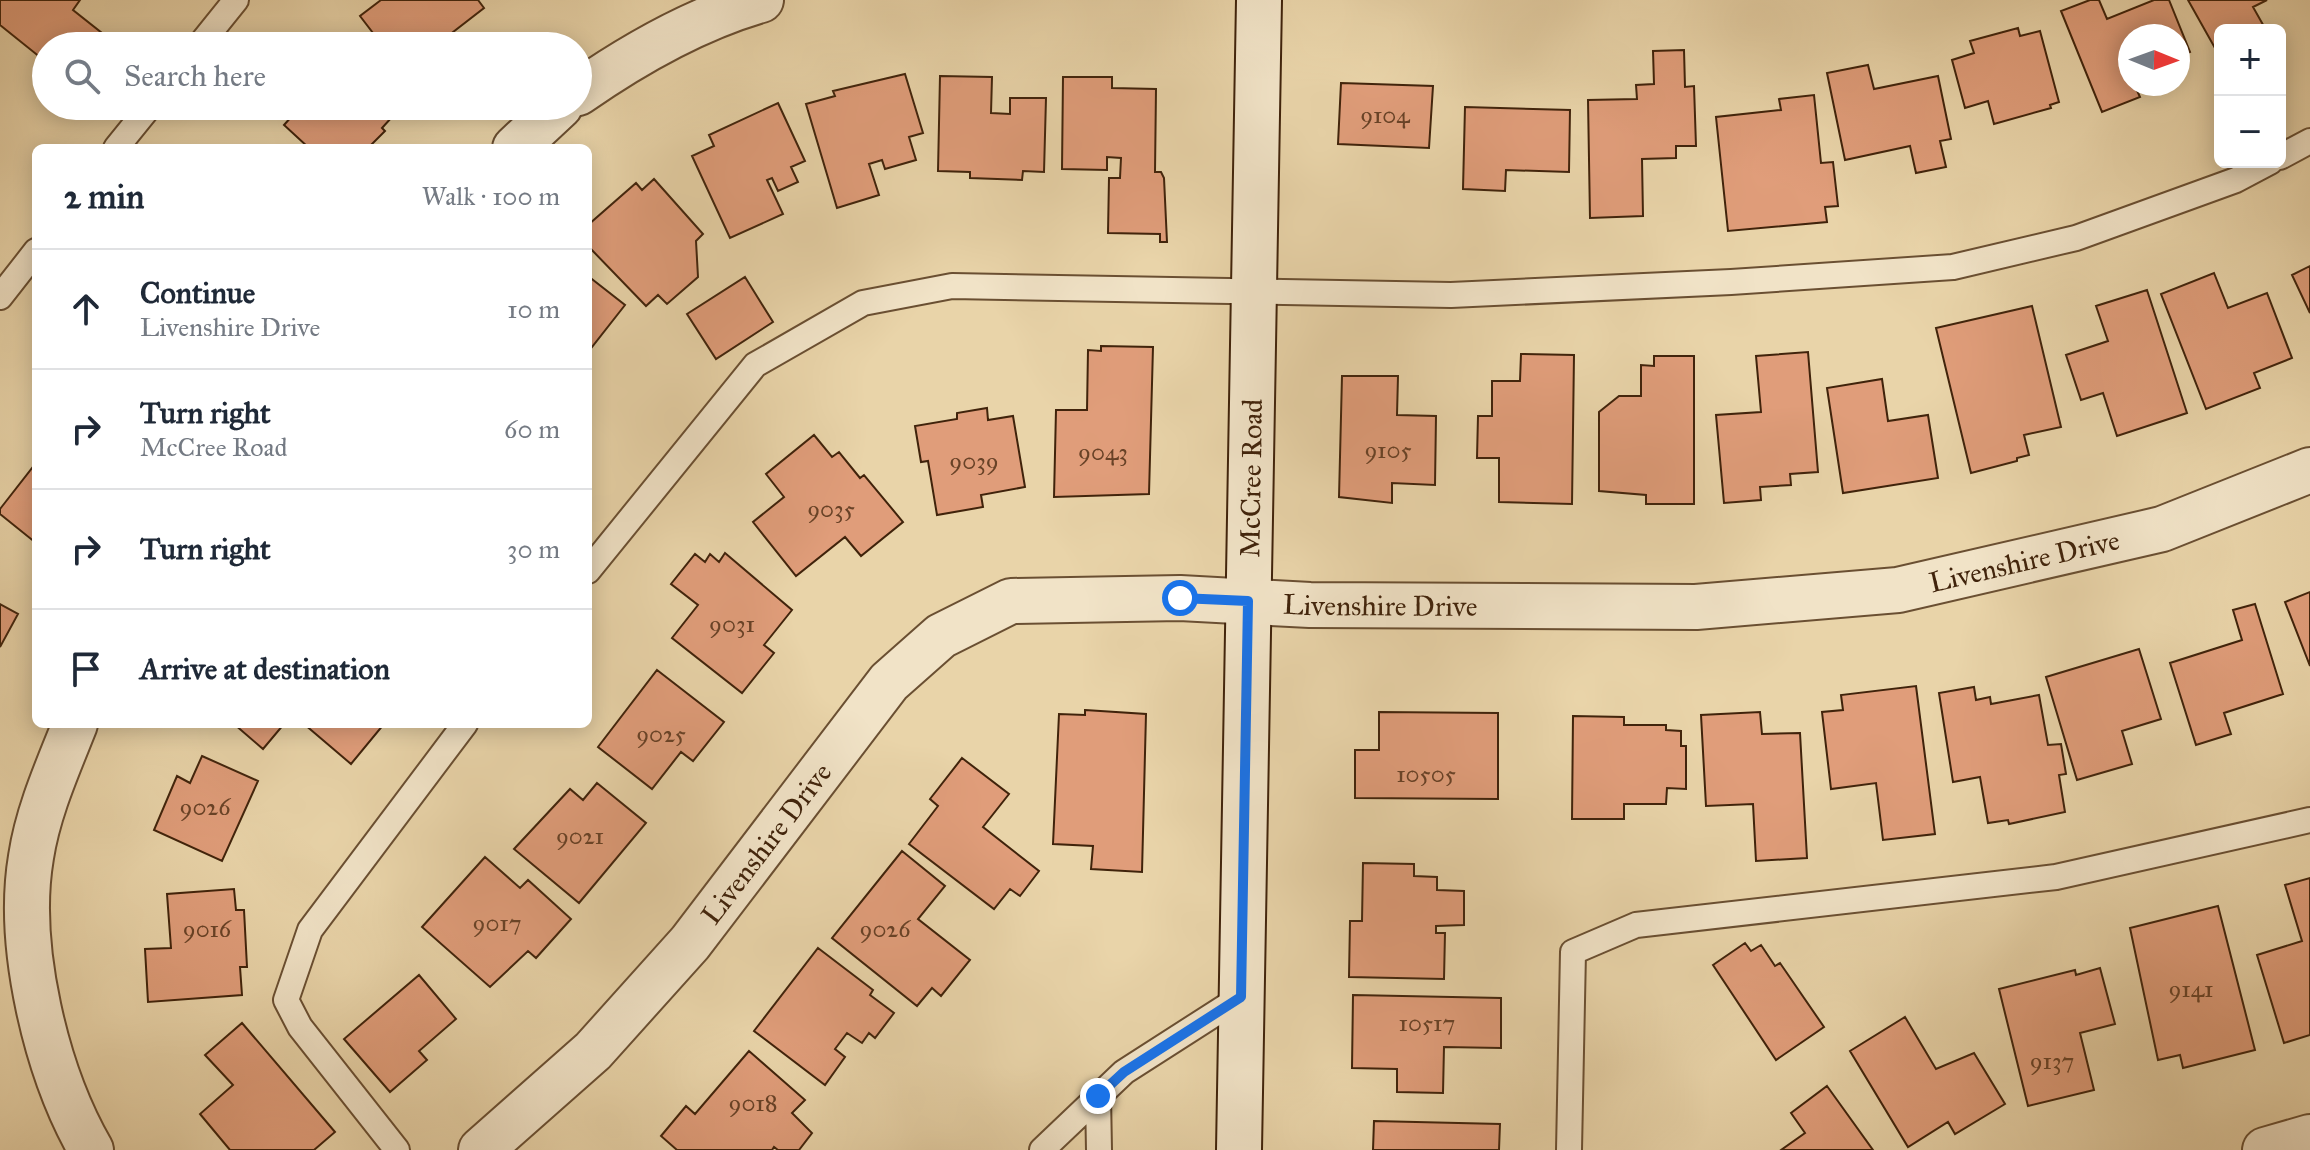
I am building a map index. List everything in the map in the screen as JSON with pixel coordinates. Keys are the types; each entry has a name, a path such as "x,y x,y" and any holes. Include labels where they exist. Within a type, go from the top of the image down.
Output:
{"street":[{"path":"592,84 636,55 725,11 761,0"},
{"name":"McCree Road","path":"1239,1150 1259,0"},
{"path":"519,144 545,120"},
{"name":"Livenshire Drive","path":"481,1150 593,1051 690,943 889,682 941,636 1011,601 1180,598 1325,605 1696,607 1898,590 2162,529 2310,470"},
{"path":"74,728 47,799 31,855 26,908 35,987 60,1087 91,1150"},
{"path":"2265,1150 2310,1137"}],"lane":[{"path":"210,32 236,0"},
{"path":"119,144 139,120"},
{"path":"2286,154 2310,141"},
{"path":"592,566 755,365 863,303 952,286 1451,295 1731,282 1953,267 2076,238 2236,180 2259,168"},
{"path":"0,297 32,256"},
{"path":"397,1150 300,1027 286,1000 310,930 462,728"},
{"path":"1569,1150 1573,952 1636,925 2056,877 2310,820"},
{"path":"1042,1150 1124,1072 1241,997"},
{"path":"1098,1096 1099,1150"}],"building":[{"path":"0,0 80,0 73,10 101,32 32,32 32,51 0,25"},
{"path":"381,0 478,0 484,8 453,32 372,32 360,16"},
{"path":"2090,0 2099,0 2107,19 2154,0 2169,0 2179,24 2118,24 2118,96 2140,97 2102,112 2061,11"},
{"path":"2188,0 2267,0 2253,7 2263,24 2214,24 2214,46"},
{"path":"2018,28 2020,36 2040,31 2059,102 2050,105 2051,108 1994,124 1988,101 1965,108 1952,60 1974,53 1970,41"},
{"path":"1684,50 1685,87 1694,86 1696,146 1676,146 1676,158 1642,159 1643,216 1590,218 1588,100 1637,99 1636,85 1654,84 1653,51"},
{"path":"1868,65 1874,89 1938,76 1951,139 1940,141 1946,167 1916,173 1910,146 1845,160 1827,73"},
{"path":"905,74 923,133 909,137 916,160 885,169 882,160 869,164 879,195 837,208 806,104 835,96 833,91"},
{"path":"940,76 992,77 991,113 1010,114 1010,98 1046,98 1044,172 1023,171 1022,180 970,178 970,172 938,171"},
{"path":"1063,77 1112,77 1112,88 1156,89 1155,172 1161,172 1164,178 1167,242 1160,242 1160,234 1108,233 1109,178 1120,178 1121,158 1107,157 1107,170 1062,169"},
{"path":"1341,83 1433,86 1429,148 1338,144"},
{"path":"1814,95 1821,163 1833,162 1838,206 1825,207 1827,222 1728,231 1716,117 1781,110 1779,99"},
{"path":"778,103 805,161 791,167 798,182 778,191 772,178 767,180 783,214 730,238 692,156 714,146 709,135"},
{"path":"1465,107 1570,110 1569,172 1506,170 1505,191 1463,189"},
{"path":"288,120 389,120 382,128 385,131 372,144 305,144 284,125"},
{"path":"654,179 703,234 696,241 698,277 667,304 658,295 646,306 592,250 592,222 636,183 642,190"},
{"path":"2310,266 2310,313 2292,275"},
{"path":"2214,273 2228,308 2267,293 2292,358 2254,373 2260,388 2206,409 2161,294"},
{"path":"745,277 773,322 716,359 687,314"},
{"path":"592,279 625,305 592,347"},
{"path":"2147,290 2187,413 2117,436 2103,393 2081,400 2066,355 2108,341 2096,306"},
{"path":"2032,306 2061,427 2024,435 2029,455 1971,473 1936,328"},
{"path":"1101,346 1153,347 1149,494 1054,497 1056,410 1087,410 1088,350 1101,351"},
{"path":"1808,352 1818,472 1790,474 1791,485 1760,487 1761,500 1724,503 1716,415 1761,412 1756,356"},
{"path":"1521,354 1574,355 1572,504 1499,502 1499,458 1477,458 1478,416 1492,416 1492,381 1520,381"},
{"path":"1654,356 1694,356 1694,504 1646,504 1646,495 1599,491 1599,412 1619,396 1641,396 1641,365 1654,366"},
{"path":"1342,376 1398,376 1397,415 1436,416 1435,485 1392,483 1392,503 1339,497"},
{"path":"1882,379 1888,421 1928,415 1938,478 1843,493 1827,388"},
{"path":"987,408 988,420 1013,416 1025,487 981,495 983,507 937,515 928,461 921,462 915,426 957,419 957,413"},
{"path":"814,435 832,457 839,452 860,478 864,475 903,522 861,556 845,537 796,576 753,522 784,497 766,474"},
{"path":"32,468 32,540 0,514 0,509"},
{"path":"725,553 792,610 764,645 774,653 742,693 672,638 698,605 671,584 695,554 705,562 710,554 719,562"},
{"path":"2310,592 2310,666 2285,602"},
{"path":"0,604 18,614 0,647"},
{"path":"2255,604 2283,694 2224,713 2231,734 2196,745 2170,663 2242,640 2233,610"},
{"path":"2139,649 2161,719 2122,731 2132,764 2077,780 2046,677"},
{"path":"657,670 724,722 693,761 681,752 652,789 598,747"},
{"path":"1916,686 1935,834 1883,840 1876,783 1831,789 1822,712 1843,710 1841,695"},
{"path":"1974,687 1976,700 1990,697 1991,704 2039,695 2048,745 2061,744 2066,774 2059,775 2065,812 2009,824 2008,820 1988,823 1980,777 1953,782 1939,693"},
{"path":"1085,710 1146,714 1142,872 1091,869 1093,846 1053,844 1059,714 1085,715"},
{"path":"1379,712 1498,713 1498,799 1355,798 1355,750 1379,750"},
{"path":"1760,712 1762,734 1800,733 1807,858 1756,861 1753,804 1706,806 1701,715"},
{"path":"1573,716 1624,717 1624,725 1666,725 1666,730 1681,731 1681,746 1686,746 1686,789 1667,788 1666,804 1624,804 1624,819 1572,819"},
{"path":"239,728 281,728 263,749"},
{"path":"309,728 381,728 351,764"},
{"path":"202,756 258,781 222,861 154,830 177,776 190,783"},
{"path":"962,758 1009,794 983,827 1039,871 1020,896 1010,889 994,909 909,844 938,806 930,799"},
{"path":"597,783 646,823 579,903 514,849 570,789 583,800"},
{"path":"902,851 945,886 918,919 970,960 941,996 932,988 917,1006 832,938"},
{"path":"485,857 520,888 528,880 571,919 536,958 528,951 490,987 422,927"},
{"path":"1363,863 1414,864 1414,876 1437,877 1437,890 1464,891 1464,925 1436,926 1436,933 1445,933 1444,979 1349,977 1350,921 1362,921"},
{"path":"2310,878 2310,1035 2284,1043 2257,955 2302,941 2285,885"},
{"path":"234,889 236,910 244,910 247,967 240,967 242,995 148,1002 145,949 171,948 167,894"},
{"path":"2218,906 2255,1050 2183,1068 2180,1055 2158,1060 2130,928"},
{"path":"1745,943 1751,951 1761,945 1775,966 1780,963 1824,1027 1776,1060 1713,965"},
{"path":"818,948 873,990 870,995 894,1013 875,1038 869,1033 862,1043 847,1033 835,1049 845,1057 825,1085 754,1031"},
{"path":"2100,968 2115,1024 2080,1033 2094,1090 2028,1106 1999,989 2075,970 2076,975"},
{"path":"419,975 456,1019 419,1051 427,1060 390,1092 344,1039"},
{"path":"1353,995 1501,998 1501,1048 1444,1047 1443,1093 1397,1092 1397,1069 1352,1068"},
{"path":"1905,1017 1936,1069 1974,1053 2005,1104 1955,1134 1948,1122 1908,1147 1850,1051"},
{"path":"242,1023 335,1132 314,1150 230,1150 200,1114 233,1085 205,1055"},
{"path":"749,1051 805,1100 792,1113 812,1133 799,1150 778,1150 774,1147 772,1150 677,1150 661,1136 686,1106 695,1114"},
{"path":"1827,1086 1873,1150 1781,1150 1805,1133 1791,1113"},
{"path":"1374,1121 1500,1124 1499,1150 1373,1150"}],"route":[{"path":"1098,1096 1124,1072 1241,997 1248,601 1180,598"}]}
